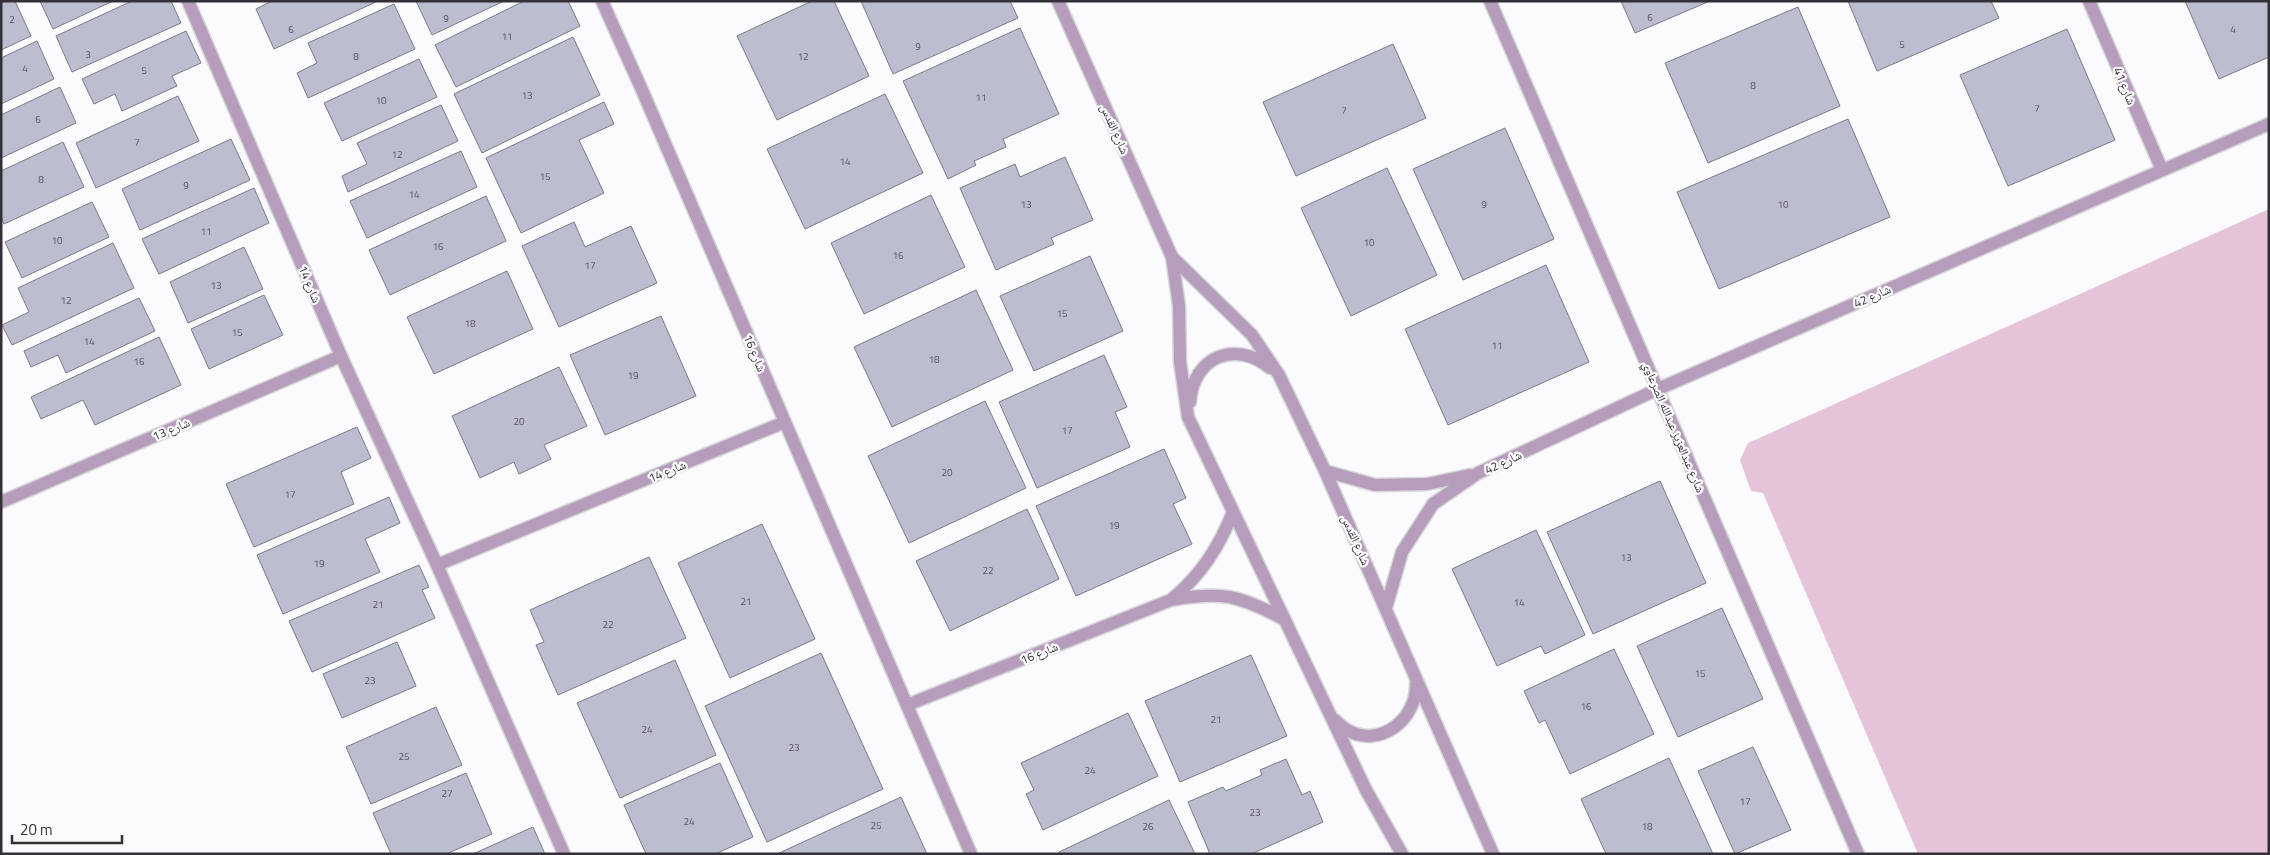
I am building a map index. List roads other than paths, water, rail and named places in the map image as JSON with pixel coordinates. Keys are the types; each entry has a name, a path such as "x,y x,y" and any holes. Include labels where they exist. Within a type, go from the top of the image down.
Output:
{"street":[{"name":"شارع 14","path":"188,1 341,356 437,565 564,854"},
{"name":"شارع 16","path":"602,1 971,854"},
{"name":"شارع القدس","path":"1058,1 1172,257 1179,306 1180,362 1188,417 1366,790 1402,854"},
{"name":"شارع عبدالعزيز عبدالله الصرعاوي","path":"1490,1 1858,854"},
{"name":"شارع 41","path":"2089,1 2162,170"},
{"name":"شارع 42","path":"1386,608 1402,552 1433,504 1478,473 1658,389 2269,124"},
{"name":"شارع القدس","path":"1172,257 1252,335 1279,375 1325,471 1493,854"},
{"path":"1188,417 1194,377 1207,363 1221,356 1238,354 1258,358 1279,375"},
{"name":"شارع 13","path":"1,502 341,356"},
{"name":"شارع 14","path":"437,565 785,422"},
{"name":"شارع 42","path":"1325,471 1375,485 1427,484 1478,473"},
{"name":"شارع 16","path":"1171,600 1188,585 1207,563 1223,538 1233,512"},
{"name":"شارع 16","path":"907,705 1171,600 1194,596 1223,595 1254,603 1285,620"},
{"path":"1331,716 1347,730 1368,735 1390,731 1406,718 1416,698 1415,676"}]}
